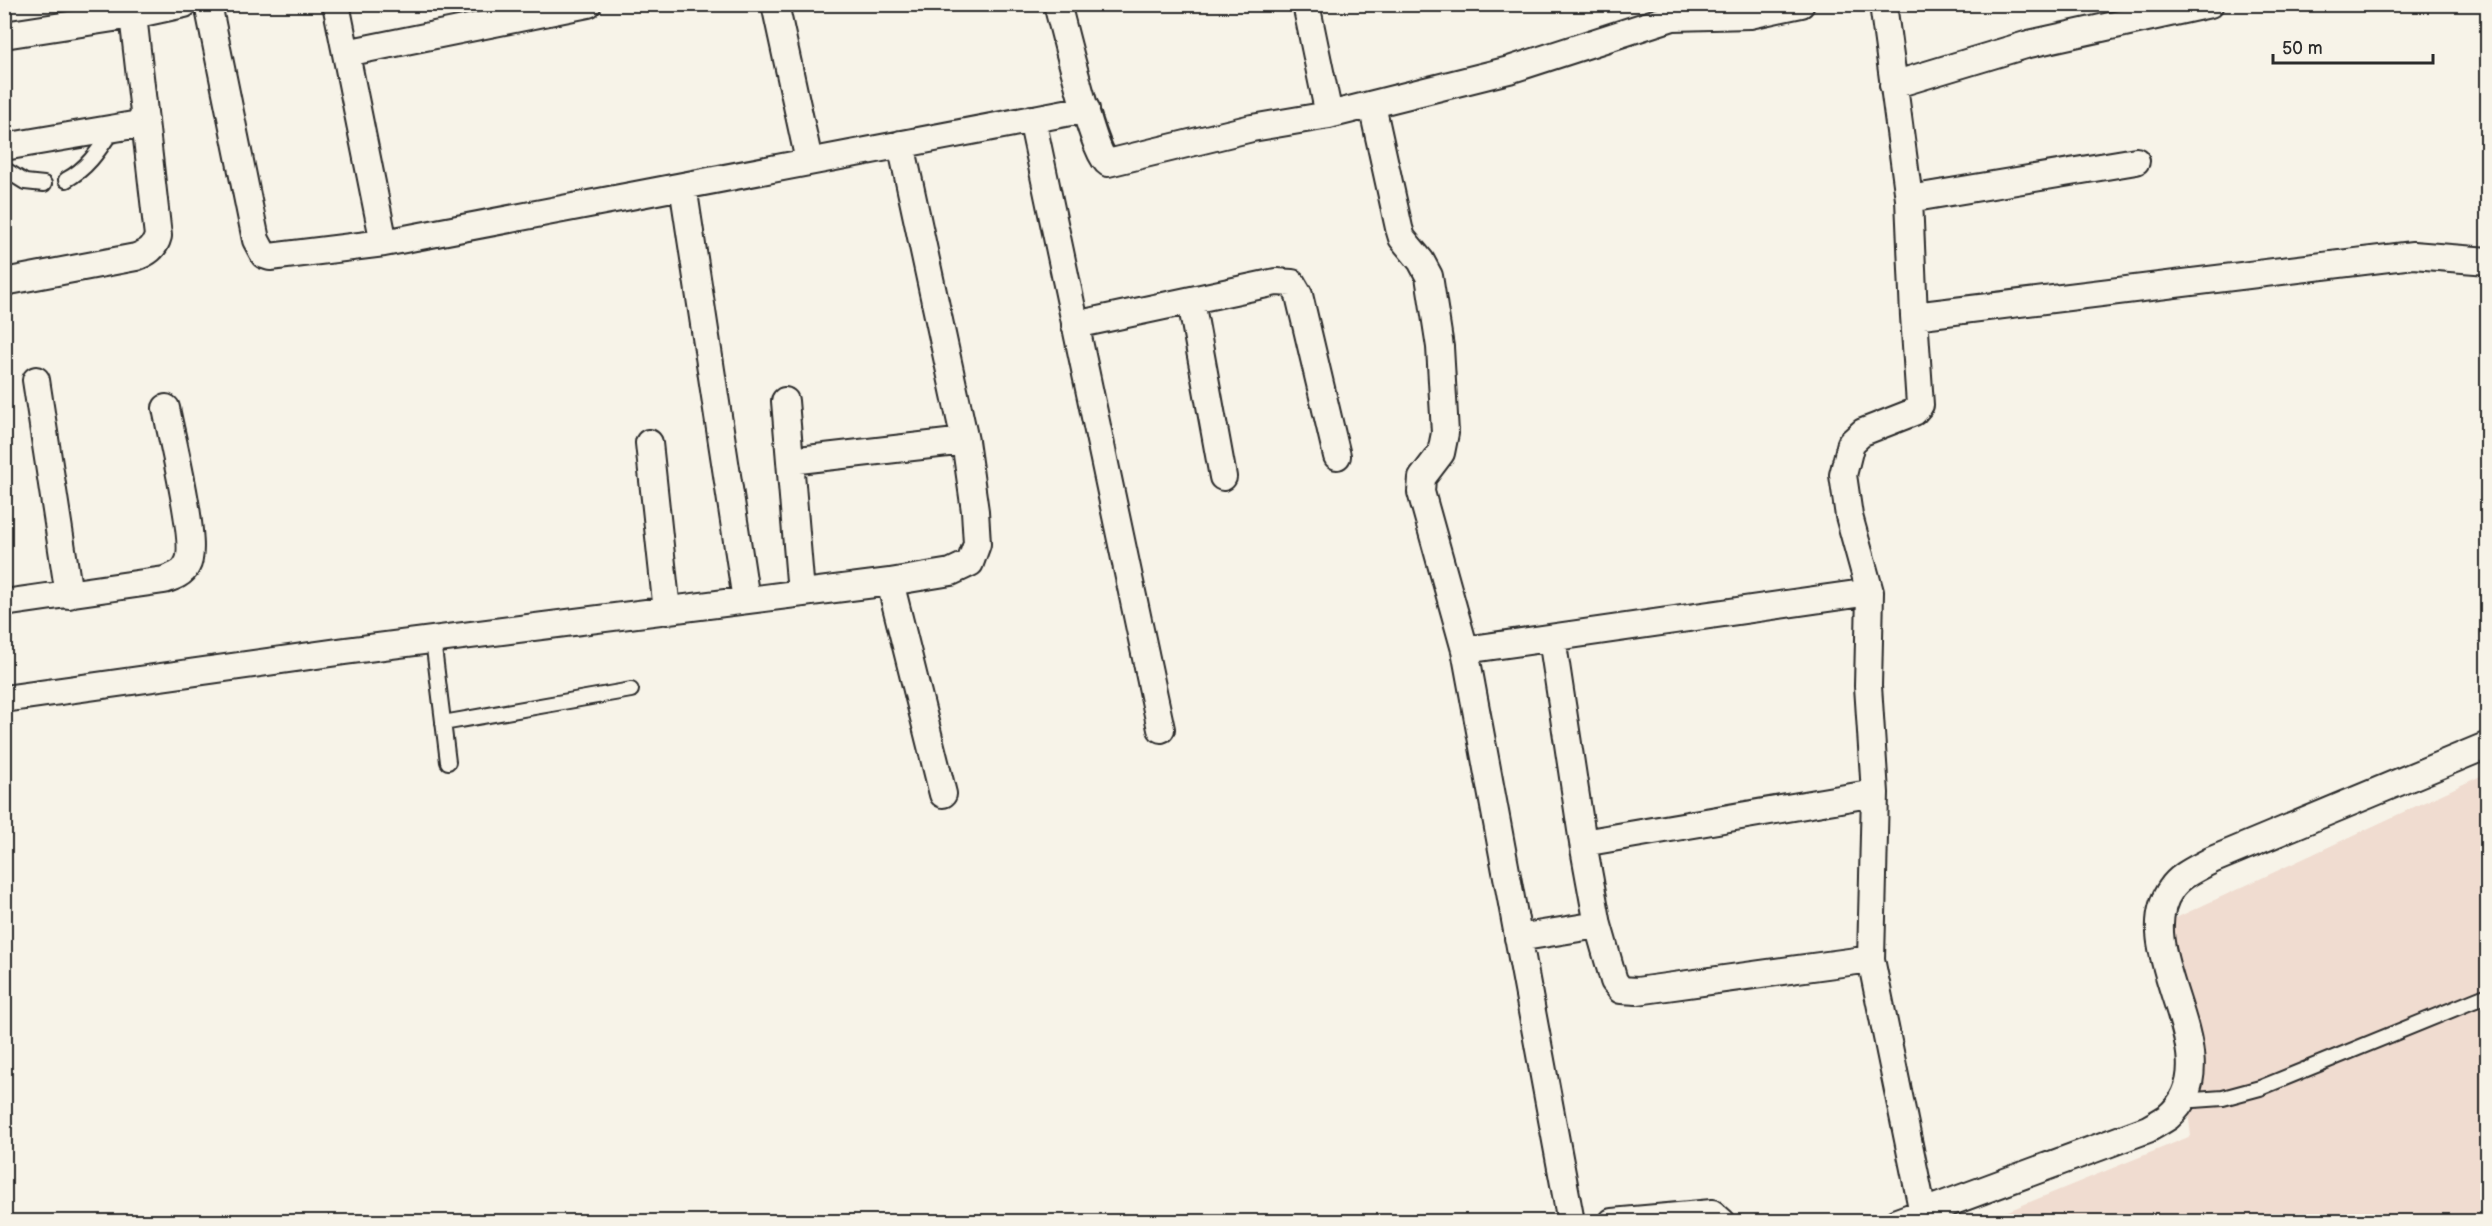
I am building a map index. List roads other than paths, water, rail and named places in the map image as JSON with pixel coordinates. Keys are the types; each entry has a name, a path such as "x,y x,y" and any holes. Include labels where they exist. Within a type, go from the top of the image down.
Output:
{"street":[{"path":"4,34 133,15 184,4"},
{"path":"208,4 256,240 260,249 270,257 384,243 1086,109"},
{"path":"336,4 384,243"},
{"path":"346,53 588,4"},
{"path":"775,4 809,161"},
{"path":"1057,4 1086,109 1102,158 1108,164 1252,128 1372,105 1509,70 1673,17 1750,15 1801,4"},
{"path":"1306,4 1329,115"},
{"path":"1883,4 1909,199 1920,405 1914,412 1863,432 1851,443 1843,475 1850,516 1870,592 1868,686 1875,793 1871,959 1923,1213"},
{"path":"1893,85 2029,44 2210,4"},
{"path":"4,282 136,257 151,250 156,244 158,236 133,15"},
{"path":"1372,105 1402,238 1430,276 1440,347 1445,433 1441,453 1422,478 1420,492 1465,650 1571,1221"},
{"path":"1032,119 1161,729"},
{"path":"4,147 146,123"},
{"path":"4,699 433,640 890,582 951,572 970,563 977,544 975,511 965,441 900,144"},
{"path":"1909,199 2136,161"},
{"path":"683,186 746,600"},
{"path":"1914,316 2413,255 2487,261"},
{"path":"1075,325 1276,282 1286,282 1296,287 1337,456"},
{"path":"1191,301 1223,477"},
{"path":"36,380 69,595"},
{"path":"785,401 801,593"},
{"path":"4,603 164,580 178,575 187,566 191,541 166,408"},
{"path":"790,461 965,441"},
{"path":"649,443 667,611"},
{"path":"890,582 943,794"},
{"path":"1465,650 1870,592"},
{"path":"1552,638 1583,843 1598,925 1614,981 1621,990 1871,959"},
{"path":"1897,1221 2148,1129 2169,1116 2188,1088 2190,1067 2188,1039 2160,940 2158,920 2163,902 2172,887 2188,874 2212,860 2487,745"},
{"path":"1583,843 1875,793"},
{"path":"1518,938 1598,925"},
{"path":"1612,1221 1712,1213 1722,1221"}],"lane":[{"path":"66,180 80,172 93,158 113,129"},
{"path":"4,169 25,182 44,184"},
{"path":"433,640 448,762"},
{"path":"443,723 632,690"},
{"path":"2180,1101 2223,1098 2260,1088 2487,995"}]}
